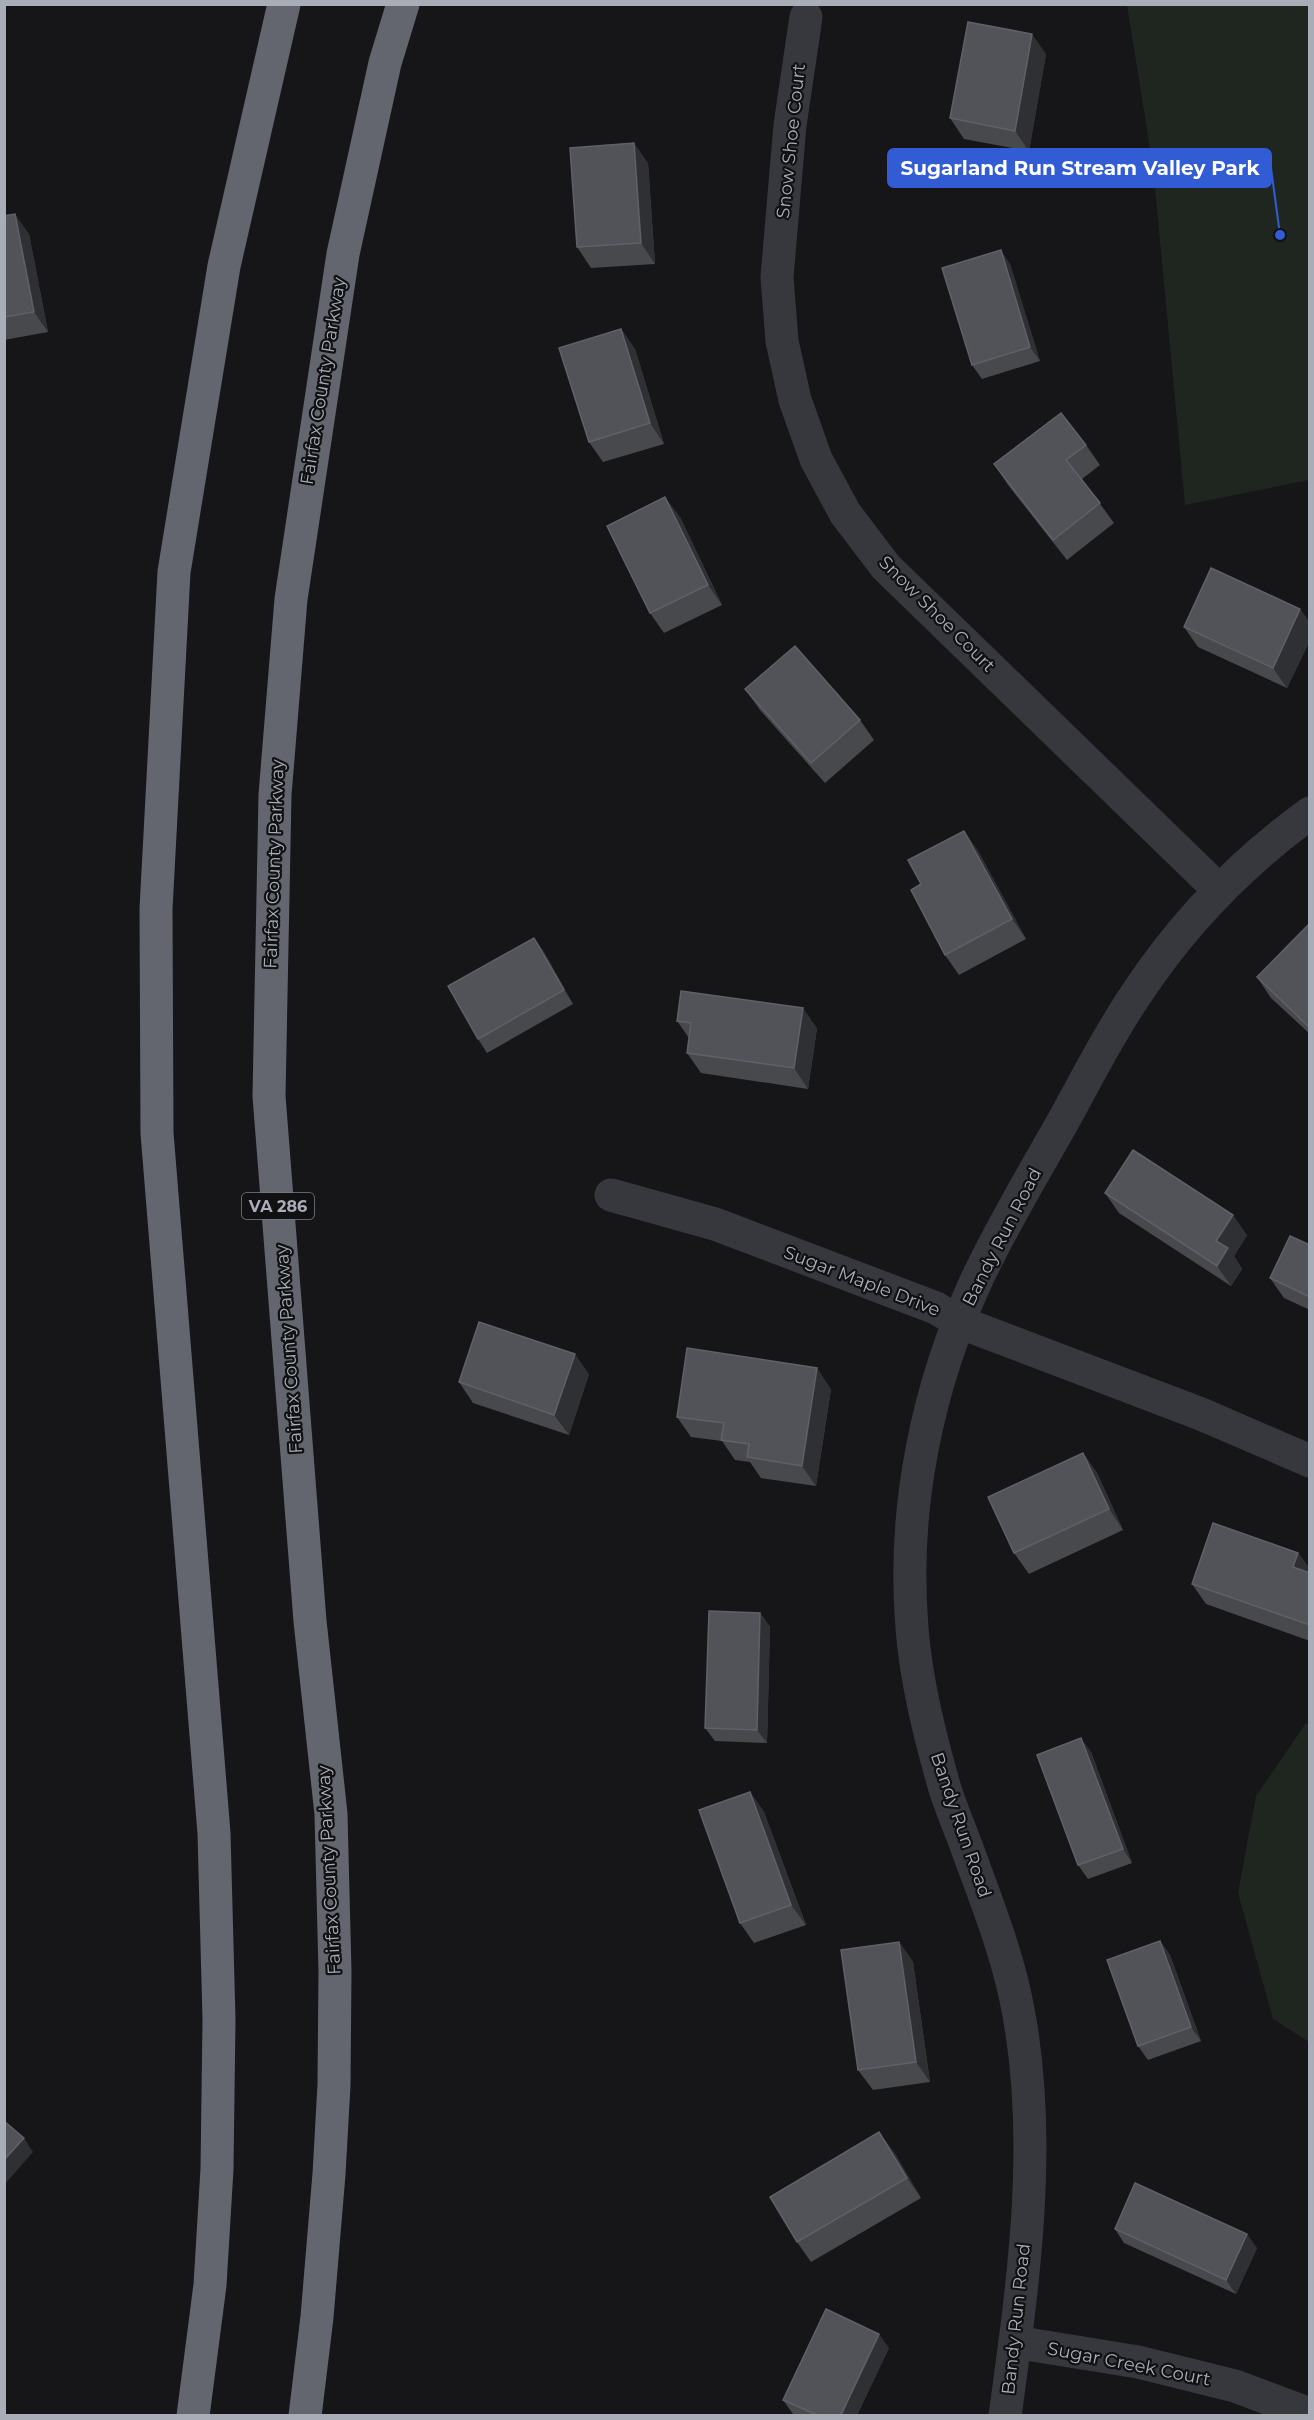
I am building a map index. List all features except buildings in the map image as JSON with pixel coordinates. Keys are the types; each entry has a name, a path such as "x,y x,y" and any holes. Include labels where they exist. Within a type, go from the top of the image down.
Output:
{"highway":[{"path":"193,2415 210,2285 217,2169 219,2019 214,1833 157,1133 156,909 174,572 224,266 284,4"},
{"name":"Fairfax County Parkway","path":"305,2415 317,2317 329,2163 334,2085 335,1972 331,1814 310,1621 269,1096 275,795 291,599 343,254 386,63 403,4"}],"street":[{"name":"Snow Shoe Court","path":"806,16 790,125 777,277 782,341 795,400 816,459 845,513 886,567 1219,890"},
{"name":"Bandy Run Road","path":"1005,2415 1015,2342 1031,2169 1029,2092 1019,2013 1000,1936 945,1788 923,1705 912,1628 910,1551 916,1477 930,1408 976,1280 1000,1233 1134,998 1182,931 1219,890 1273,840 1310,813"},
{"name":"Sugar Maple Drive","path":"611,1195 715,1224 936,1308 959,1322 1200,1414 1310,1461"},
{"name":"Sugar Creek Court","path":"1015,2342 1138,2362 1235,2386 1310,2414"}],"shaded area":[{"path":"1127,5 1309,5 1309,480 1185,505 1153,167"},
{"path":"1306,1723 1310,1725 1309,2042 1273,2019 1238,1893 1256,1796"}],"place":[{"name":"Sugarland Run Stream Valley Park","path":"1280,235"}]}
